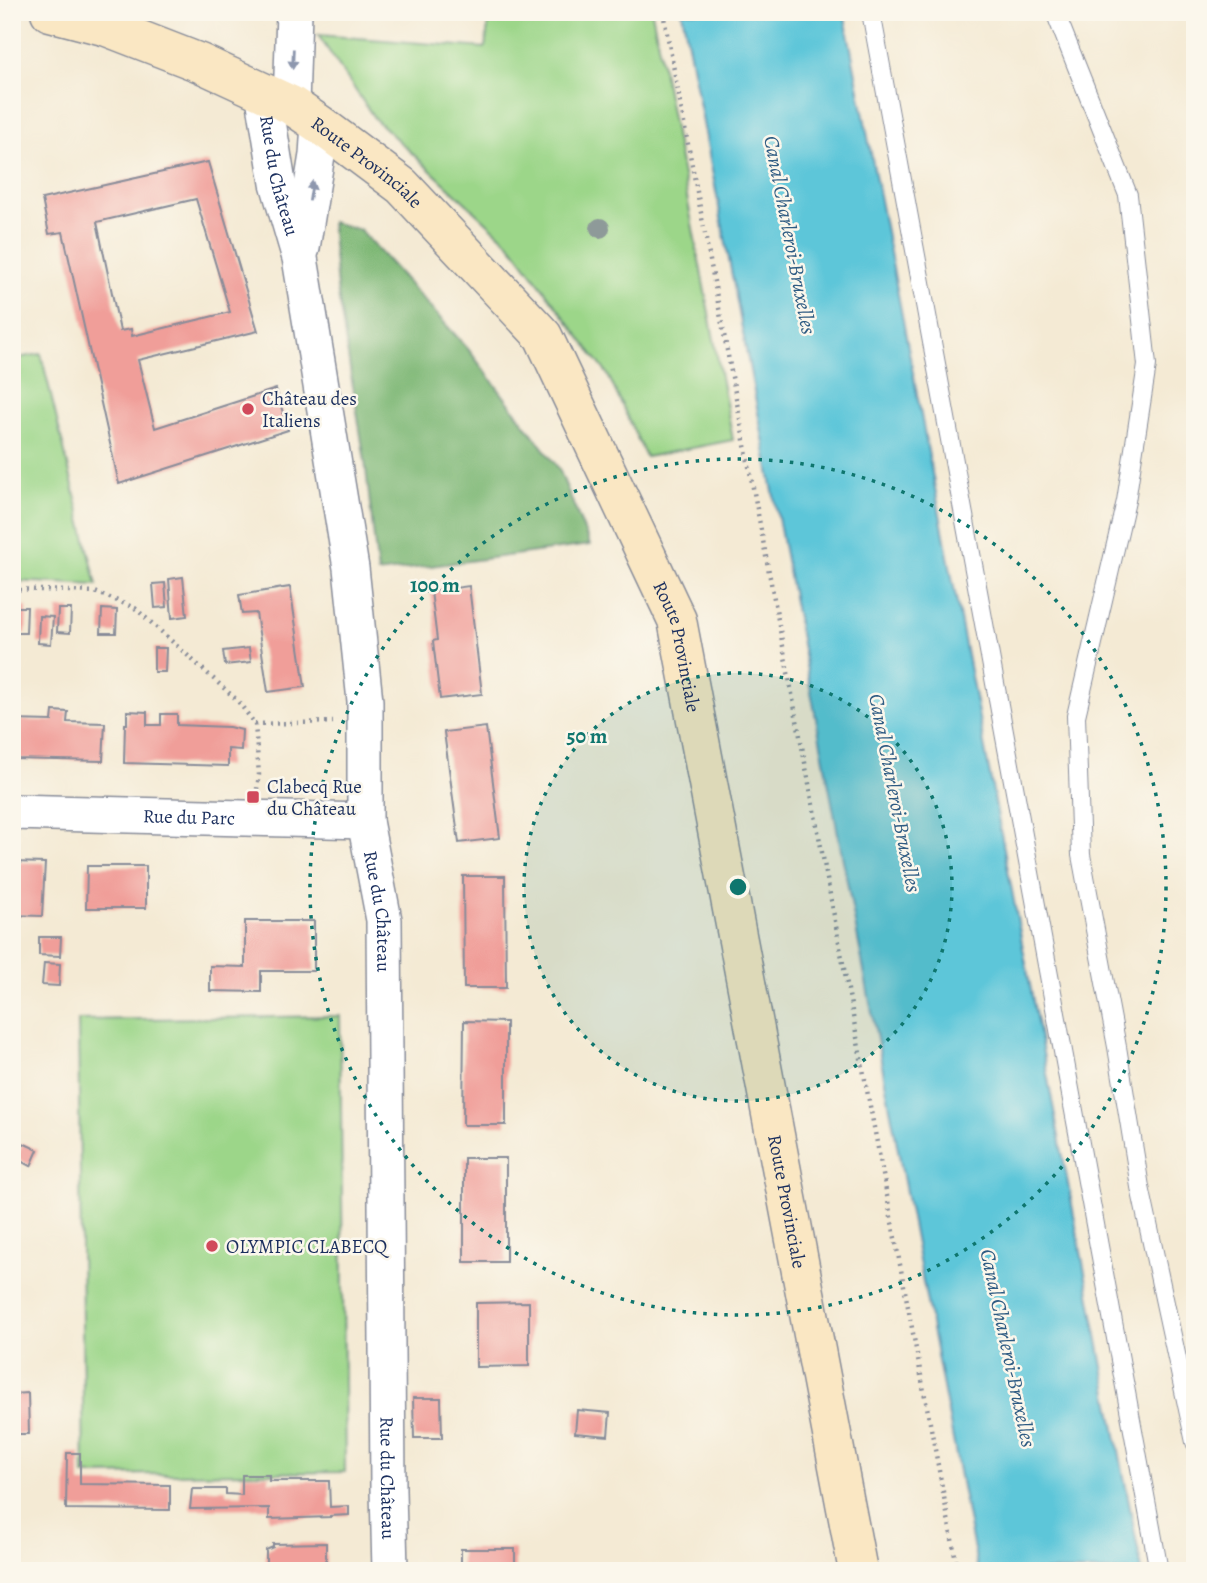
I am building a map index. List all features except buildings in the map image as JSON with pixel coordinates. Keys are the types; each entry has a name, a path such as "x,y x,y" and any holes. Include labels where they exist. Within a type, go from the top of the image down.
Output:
{"main road":[{"name":"Route Provinciale","path":"50,12 107,27 200,63 291,106 402,186 543,336 677,620 858,1571"}],"street":[{"name":"Rue du Château","path":"294,12 291,106 278,183 300,258 351,568 366,701 365,821 384,920 390,1571"},
{"name":"Rue du Château","path":"291,106 317,155 300,258"},
{"name":"Rue du Parc","path":"12,812 365,821"}],"lane":[{"path":"871,12 1159,1571"},
{"path":"1055,12 1128,195 1147,365 1126,501 1076,716 1081,855 1140,1187 1195,1442"}],"path":[{"path":"663,12 958,1571"},
{"path":"12,589 96,592 135,608 237,700 255,724 259,775 253,818"},
{"path":"255,724 365,722"}],"green space":[{"path":"490,12 652,12 733,440 646,457 608,375 509,243 375,119 318,35 485,48"},
{"path":"331,222 360,230 468,349 559,469 590,545 378,573 365,461 337,288"},
{"path":"41,354 97,585 12,581 12,359"},
{"name":"OLYMPIC CLABECQ","path":"340,1016 345,1472 84,1475 78,1020"}],"water":[{"name":"Canal Charleroi-Bruxelles","path":"682,12 844,12 1142,1571 978,1571"}],"place":[{"name":"Château des Italiens","path":"248,409"},
{"name":"Clabecq Rue du Château","path":"253,797"},
{"name":"OLYMPIC CLABECQ","path":"212,1246"}]}
